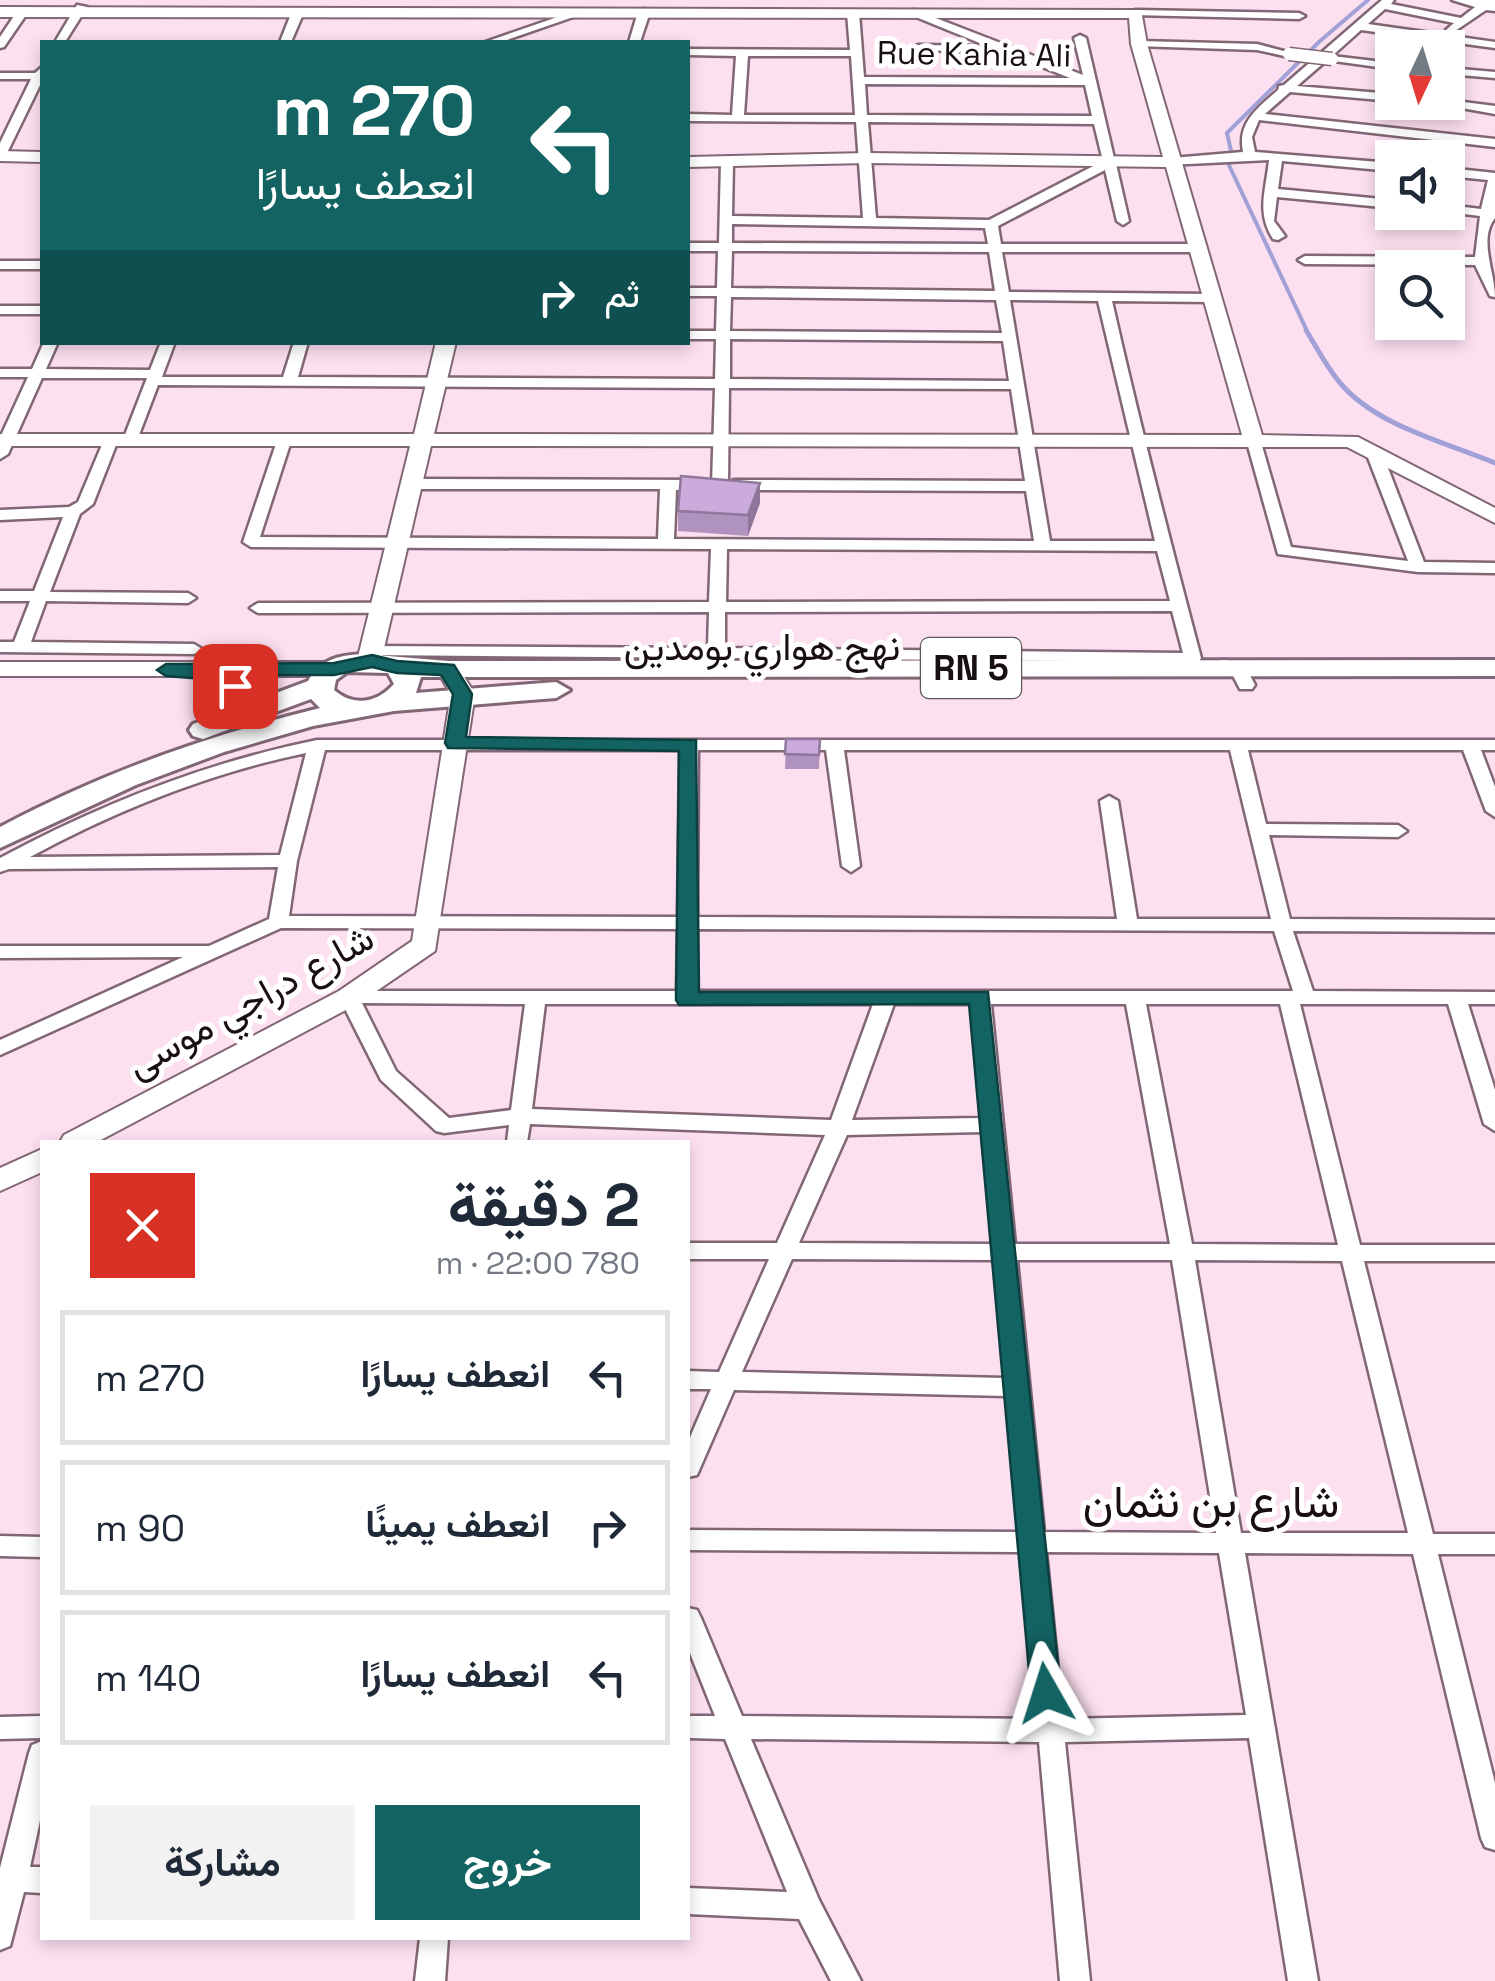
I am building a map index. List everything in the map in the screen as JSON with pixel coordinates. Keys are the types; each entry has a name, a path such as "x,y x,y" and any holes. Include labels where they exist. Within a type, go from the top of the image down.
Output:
{"main road":[{"name":"نهج هواري بومدين","path":"0,820 76,783 327,677 379,659 448,669 1242,676 1495,686"},
{"path":"379,659 407,676 408,684 391,702"},
{"name":"نهج هواري بومدين","path":"1,856 104,787 160,765 348,709 391,702 462,694 708,686 1495,668"},
{"path":"327,677 327,701 348,709"}],"street":[{"path":"1457,0 1490,5"},
{"path":"1250,155 1246,137 1255,116 1385,2 1463,22"},
{"path":"1452,30 1490,5"},
{"path":"0,10 518,8 576,14"},
{"path":"0,10 297,14 1136,12 1299,16"},
{"path":"61,40 80,10"},
{"path":"0,45 22,12"},
{"path":"635,40 644,12"},
{"path":"1136,12 1139,44 1284,551 1493,572"},
{"path":"914,13 1090,82"},
{"path":"286,40 297,14"},
{"path":"497,40 576,14"},
{"path":"853,14 859,119 868,158 870,221"},
{"path":"1356,26 1382,30"},
{"path":"1080,38 1112,161 1123,221"},
{"path":"1465,42 1495,45"},
{"path":"1139,44 1257,46 1289,54 1375,64"},
{"path":"919,48 1003,48"},
{"path":"690,52 855,54"},
{"path":"738,119 742,52"},
{"path":"1465,72 1495,75"},
{"path":"0,76 40,74"},
{"path":"40,76 0,155 40,157"},
{"name":"Rue Kahia Ali","path":"856,80 1090,82"},
{"path":"1342,92 1358,83"},
{"path":"1284,88 1375,96"},
{"path":"1465,106 1495,110"},
{"path":"0,116 20,116"},
{"path":"1255,116 1495,143"},
{"path":"690,118 1100,120"},
{"path":"690,162 868,158 1172,162 1250,155 1375,166"},
{"path":"1276,157 1268,221 1278,236"},
{"path":"726,220 991,224 1112,161"},
{"path":"720,485 727,162"},
{"path":"1465,174 1495,177 1492,214 1478,261 1495,293"},
{"path":"1269,192 1375,202"},
{"path":"1465,211 1492,214"},
{"path":"991,224 1042,545"},
{"path":"690,247 1198,248"},
{"path":"1305,260 1478,261"},
{"path":"0,265 40,265"},
{"path":"690,292 1212,298"},
{"path":"1104,297 1162,546 1193,658"},
{"path":"0,310 40,310"},
{"path":"690,335 1008,337"},
{"path":"50,345 2,445 121,440 1350,441 1495,517"},
{"path":"0,515 73,512 85,504 154,378 167,345"},
{"path":"289,382 300,345"},
{"path":"445,345 383,605 379,659 716,654 1193,658 1242,676"},
{"path":"0,373 289,382 1016,385"},
{"path":"284,440 251,542 1162,546"},
{"path":"1375,454 1418,566"},
{"path":"413,484 1032,486"},
{"path":"666,546 668,485"},
{"path":"20,648 73,512"},
{"path":"716,654 719,543"},
{"path":"0,596 188,598"},
{"path":"258,608 1181,606"},
{"path":"0,648 194,649"},
{"path":"0,669 166,670 327,677"},
{"path":"448,669 462,694"},
{"path":"166,670 327,677"},
{"path":"208,674 240,691 241,704 231,718"},
{"name":"شارع دراجي موسى","path":"78,1140 349,998 421,950 428,939 462,694"},
{"path":"687,1000 689,744"},
{"path":"278,922 288,861 317,745"},
{"path":"1,856 177,780 261,755 317,745 1495,745"},
{"path":"1470,745 1495,811"},
{"path":"834,746 851,866"},
{"path":"1238,746 1495,1838"},
{"path":"1109,801 1128,925"},
{"path":"1258,829 1398,830"},
{"path":"1,856 288,861"},
{"path":"0,1048 278,922 1495,926"},
{"path":"0,952 212,951"},
{"path":"518,1140 536,996"},
{"path":"690,1464 838,1128 886,997"},
{"path":"980,997 1015,1387 1076,1981"},
{"path":"444,1126 388,1075 349,998 1495,998"},
{"path":"1456,998 1486,1067 1495,1124"},
{"path":"1135,999 1182,1251 1304,1981"},
{"path":"429,1140 444,1126 520,1116 838,1128 990,1126"},
{"path":"0,1182 40,1160"},
{"path":"690,1251 1495,1253"},
{"path":"690,1380 1015,1387"},
{"name":"شارع بن نثمان","path":"690,1540 1495,1544"},
{"path":"0,1546 40,1547"},
{"path":"690,1623 807,1906 846,1981"},
{"path":"690,1726 1050,1731 1261,1726"},
{"path":"0,1728 40,1728"},
{"path":"0,1938 19,1879 40,1764"},
{"path":"690,1901 807,1906"},
{"path":"430,1981 434,1940"}],"building":[{"path":"681,476 760,483 748,515 678,511"},
{"path":"786,739 820,739 819,755 785,754"}],"waterway":[{"path":"1231,151 1227,133 1320,41 1368,0"},
{"path":"1227,161 1308,333"},
{"path":"1306,330 1341,384 1373,411 1495,463"}],"route":[{"path":"235,686 208,674 166,670 334,669 372,661 397,667 448,669 462,694 455,743 689,744 687,1000 980,997 1046,1693"}]}
